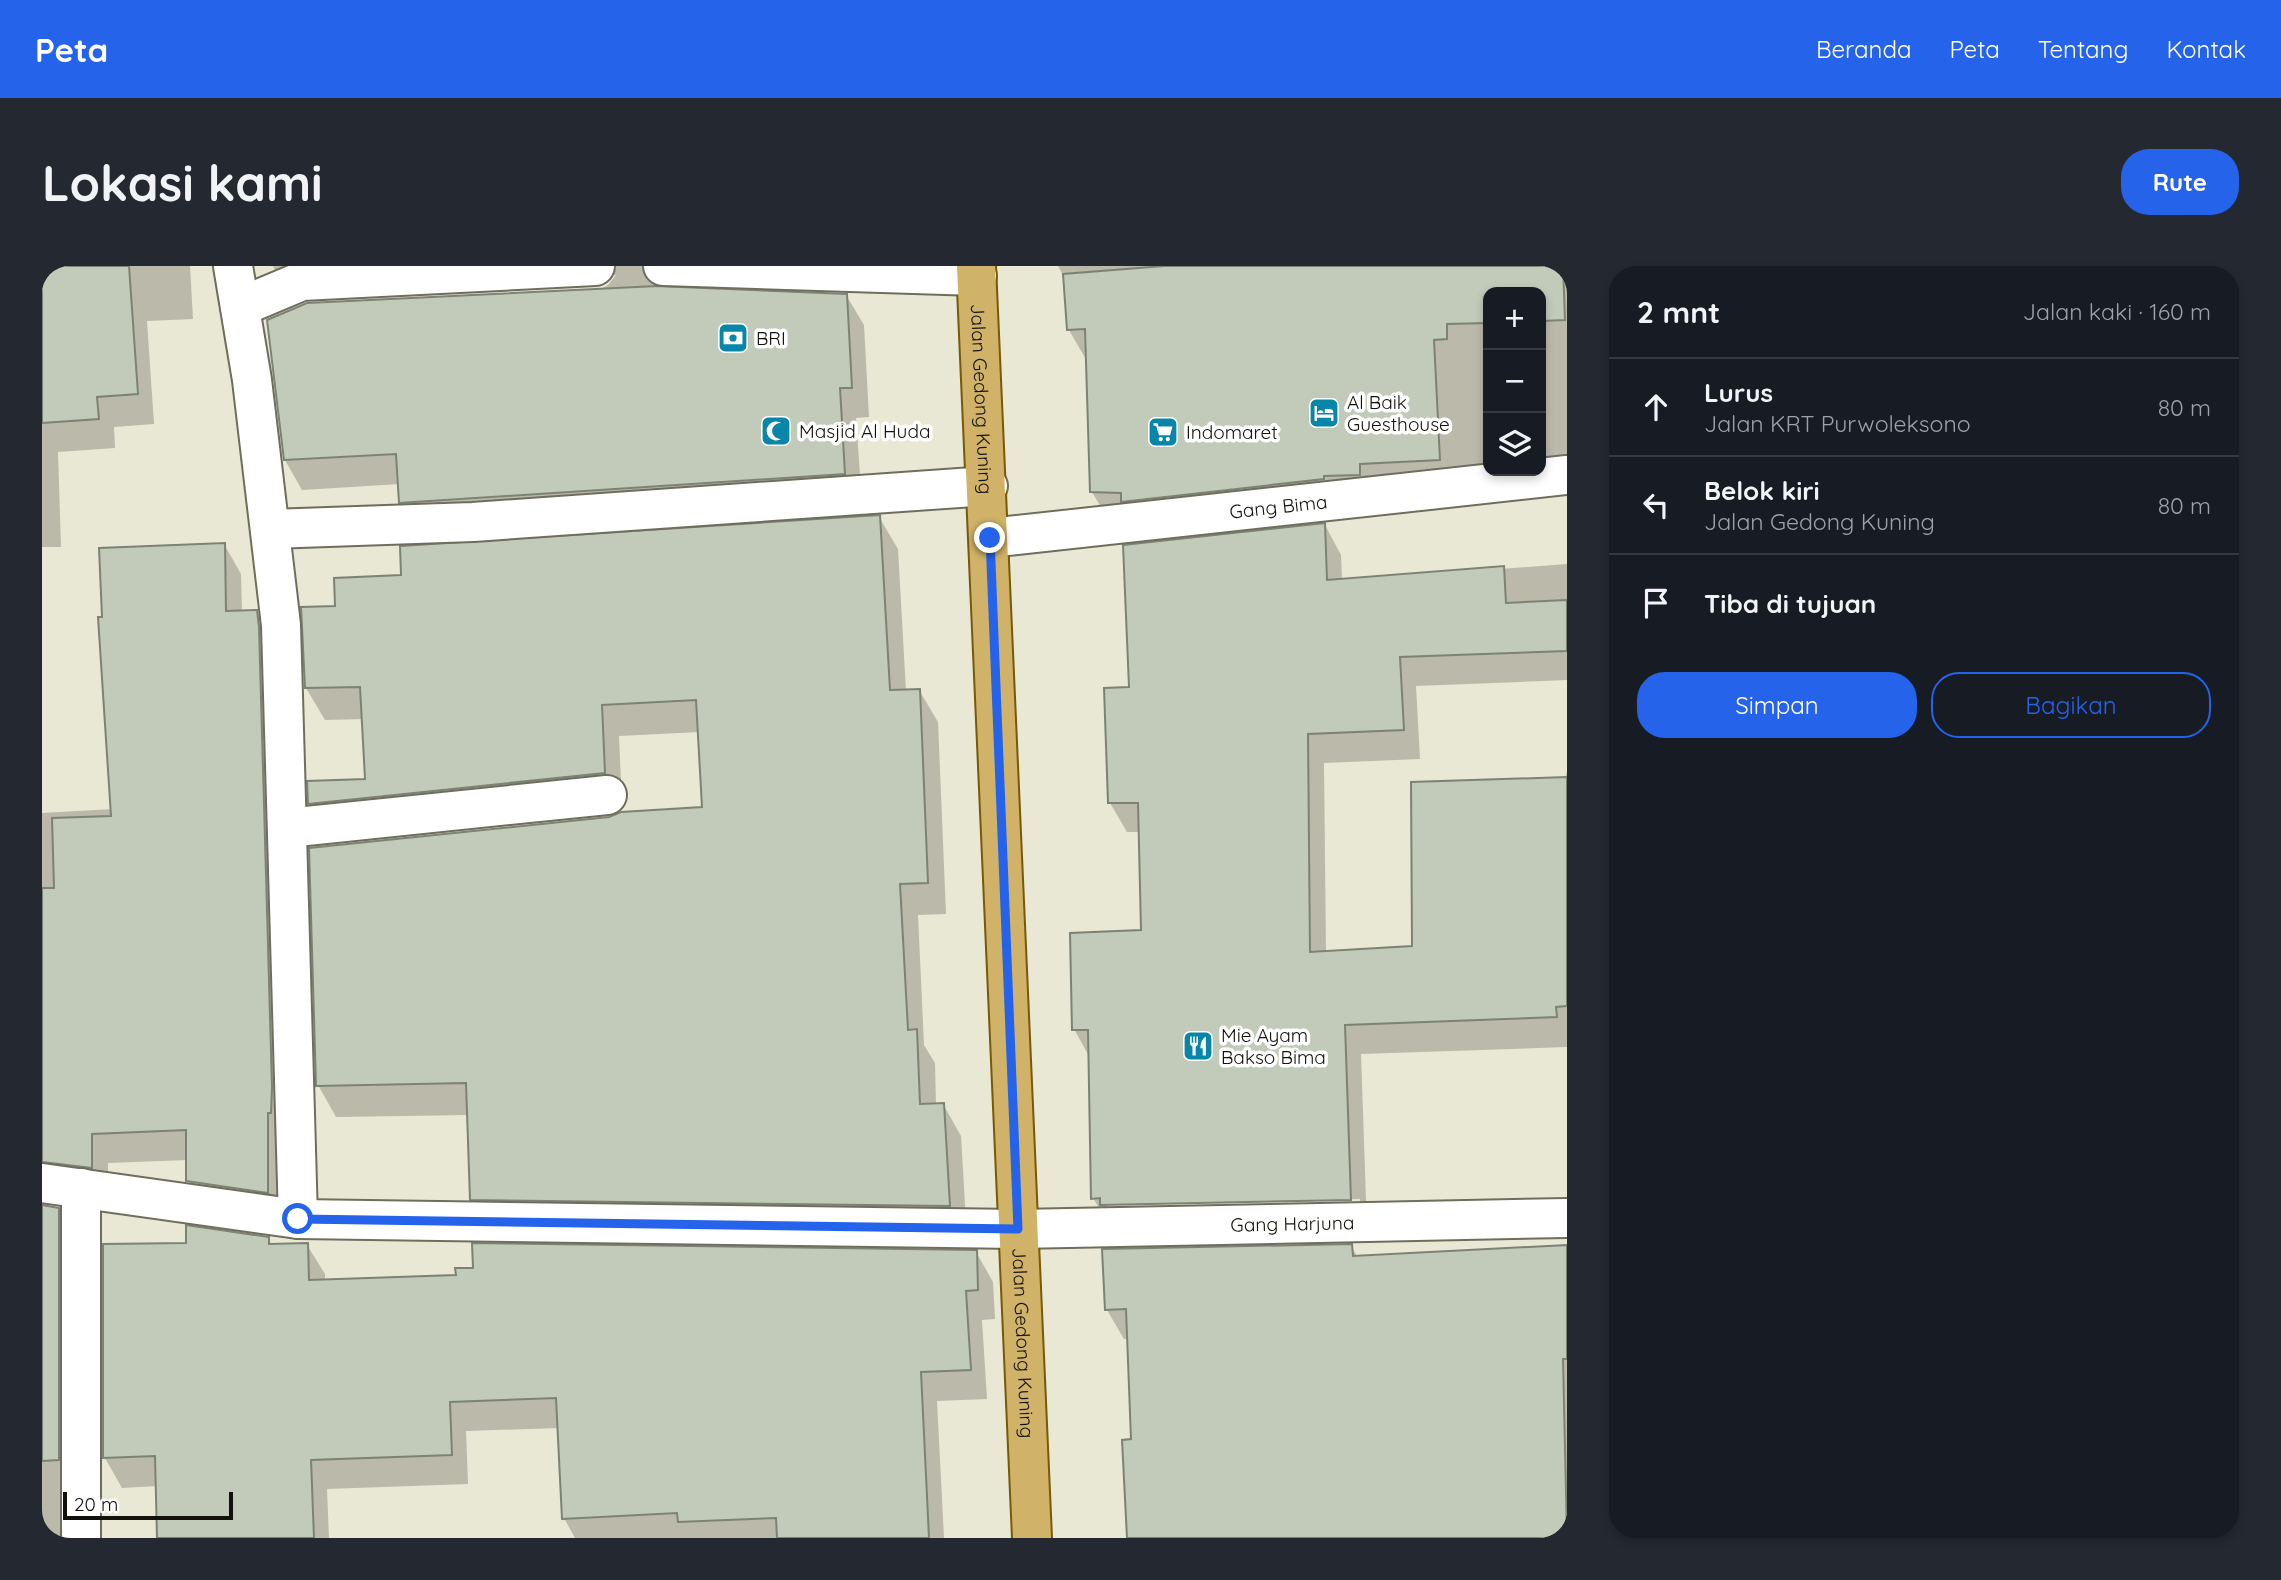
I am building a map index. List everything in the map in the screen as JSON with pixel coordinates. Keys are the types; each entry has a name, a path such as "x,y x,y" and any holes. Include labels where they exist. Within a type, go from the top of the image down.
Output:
{"main road":[{"name":"Jalan Gedong Kuning","path":"977,271 1032,1538"}],"street":[{"path":"233,266 281,625 298,1219"},
{"path":"240,307 302,281 595,266"},
{"path":"663,266 977,271"},
{"name":"Gang Bima","path":"990,538 1567,475"},
{"path":"270,529 473,522 988,486"},
{"path":"287,828 607,795"},
{"name":"Gang Harjuna","path":"42,1183 298,1219 1018,1229 1567,1219"},
{"path":"81,1188 81,1538"}],"building":[{"path":"42,266 129,266 138,394 97,397 99,419 42,423"},
{"path":"1164,266 1563,266 1565,320 1546,321 1546,287 1483,287 1483,323 1447,324 1447,339 1434,340 1440,460 1360,464 1360,475 1324,476 1324,479 1121,502 1121,493 1090,492 1085,329 1067,330 1063,274"},
{"path":"657,286 847,294 852,388 840,388 845,474 399,503 396,454 284,460 267,320 307,303"},
{"path":"880,515 890,690 920,689 928,883 900,884 908,1030 917,1029 920,1104 944,1103 950,1206 470,1200 466,1083 316,1086 309,848 609,817 621,812 702,807 696,700 602,705 605,773 308,804 307,781 365,779 360,687 305,688 301,607 335,606 334,578 401,575 400,546"},
{"path":"1325,523 1327,580 1504,566 1506,603 1567,600 1567,651 1400,657 1404,730 1308,734 1310,952 1412,946 1411,782 1567,777 1567,1006 1556,1007 1557,1017 1345,1025 1351,1200 1100,1205 1100,1198 1091,1199 1088,1030 1072,1030 1070,933 1141,930 1138,803 1108,803 1104,688 1129,687 1123,545"},
{"path":"225,543 226,611 257,610 259,627 272,1087 271,1113 268,1113 268,1193 186,1181 186,1130 92,1134 92,1168 42,1162 42,888 54,888 52,818 111,816 98,617 102,617 99,548"},
{"path":"42,1205 59,1208 59,1460 42,1461"},
{"path":"186,1225 269,1237 269,1244 308,1243 309,1280 456,1275 455,1268 473,1268 472,1243 977,1250 978,1290 966,1291 971,1370 921,1372 929,1538 777,1538 776,1518 678,1522 677,1513 562,1519 556,1398 450,1402 452,1455 311,1460 314,1538 157,1538 155,1456 103,1458 103,1244 186,1243"},
{"path":"1352,1244 1353,1256 1567,1245 1567,1359 1563,1359 1567,1538 1127,1538 1122,1440 1131,1439 1126,1309 1105,1310 1102,1249"}],"place":[{"name":"BRI","path":"733,338"},
{"name":"Al Baik Guesthouse","path":"1324,413"},
{"name":"Masjid Al Huda","path":"776,431"},
{"name":"Indomaret","path":"1163,432"},
{"name":"Mie Ayam Bakso Bima","path":"1198,1046"}],"route":[{"path":"298,1219 1018,1229 990,538"}]}
